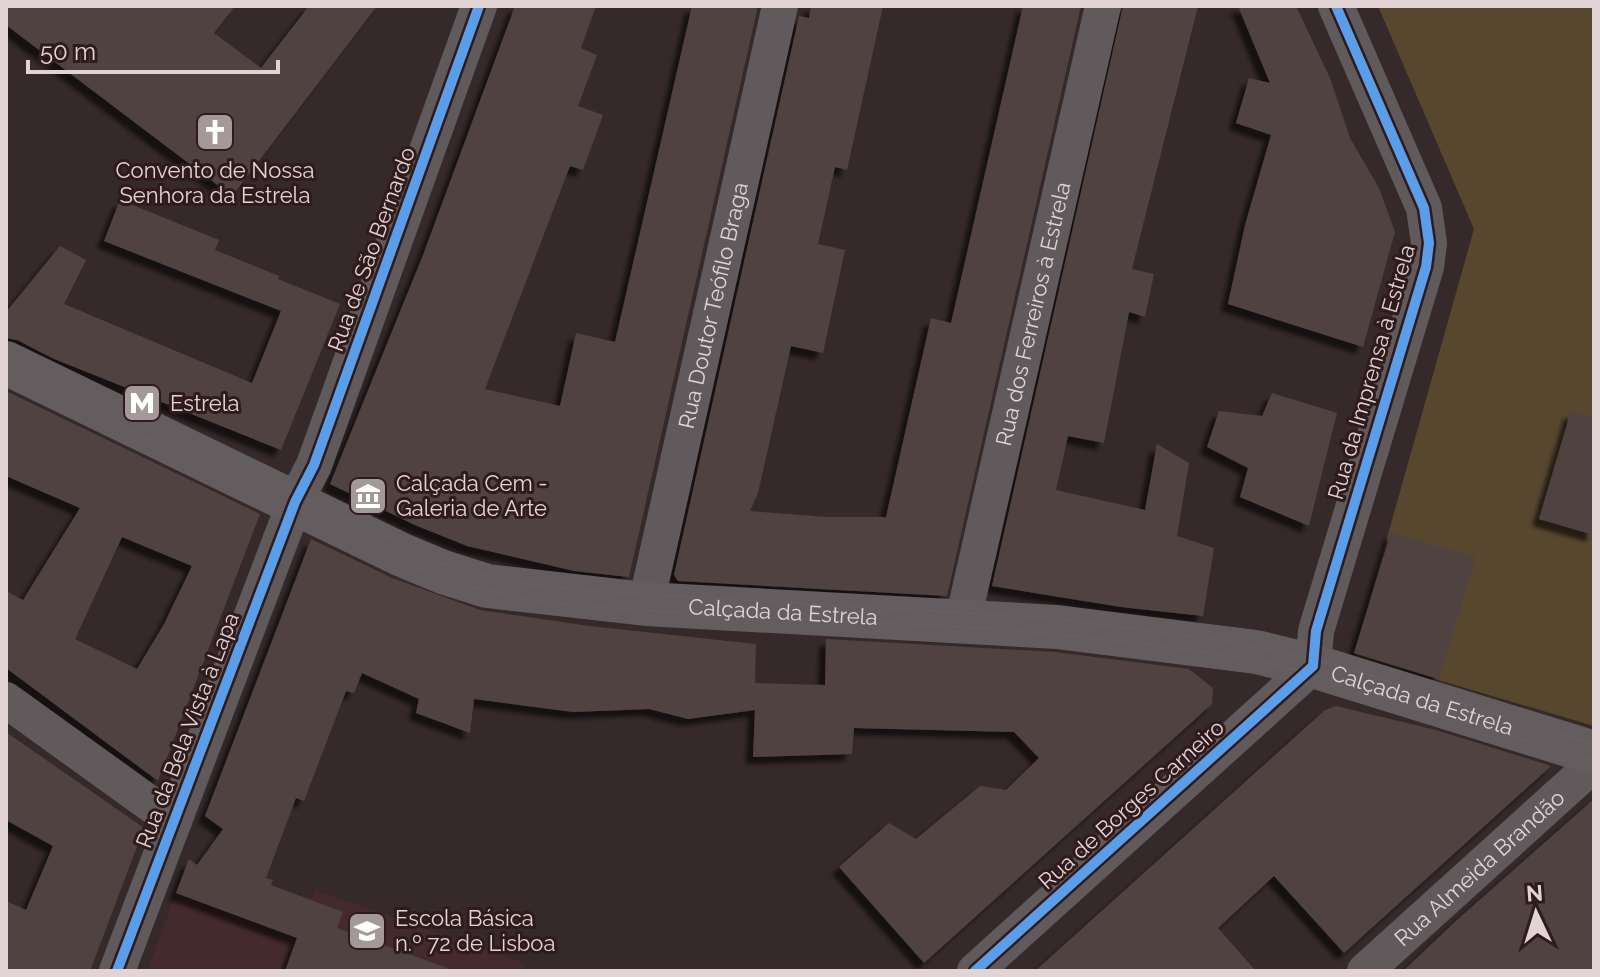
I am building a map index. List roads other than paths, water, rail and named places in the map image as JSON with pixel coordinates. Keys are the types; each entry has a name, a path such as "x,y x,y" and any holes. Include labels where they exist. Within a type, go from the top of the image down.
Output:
{"main road":[{"name":"Calçada da Estrela","path":"6,363 402,555 487,586 646,604 1057,627 1256,652 1313,666 1594,753"}],"street":[{"name":"Rua de São Bernardo","path":"295,502 314,465 479,6"},
{"name":"Rua Doutor Teófilo Braga","path":"646,604 780,6"},
{"name":"Rua dos Ferreiros à Estrela","path":"963,620 1103,6"},
{"name":"Rua da Imprensa à Estrela","path":"1313,666 1316,631 1426,267 1429,243 1424,208 1336,6"},
{"name":"Rua da Bela Vista à Lapa","path":"117,971 295,502"},
{"name":"Rua de Borges Carneiro","path":"975,971 1313,666"},
{"path":"6,700 174,821"},
{"name":"Rua Almeida Brandão","path":"1365,971 1594,764"}],"tram line":[{"path":"6,354 444,564 482,574 529,584 590,591 1050,618 1227,641 1330,663 1594,744"},
{"path":"6,370 421,570 462,585 542,602 632,610 1000,629 1148,644 1262,661 1594,761"}],"place":[{"name":"Convento de Nossa Senhora da Estrela","path":"215,132"},
{"name":"Estrela","path":"142,403"},
{"name":"Calçada Cem - Galeria de Arte","path":"368,496"},
{"name":"Escola Básica n.º 72 de Lisboa","path":"367,931"}]}
